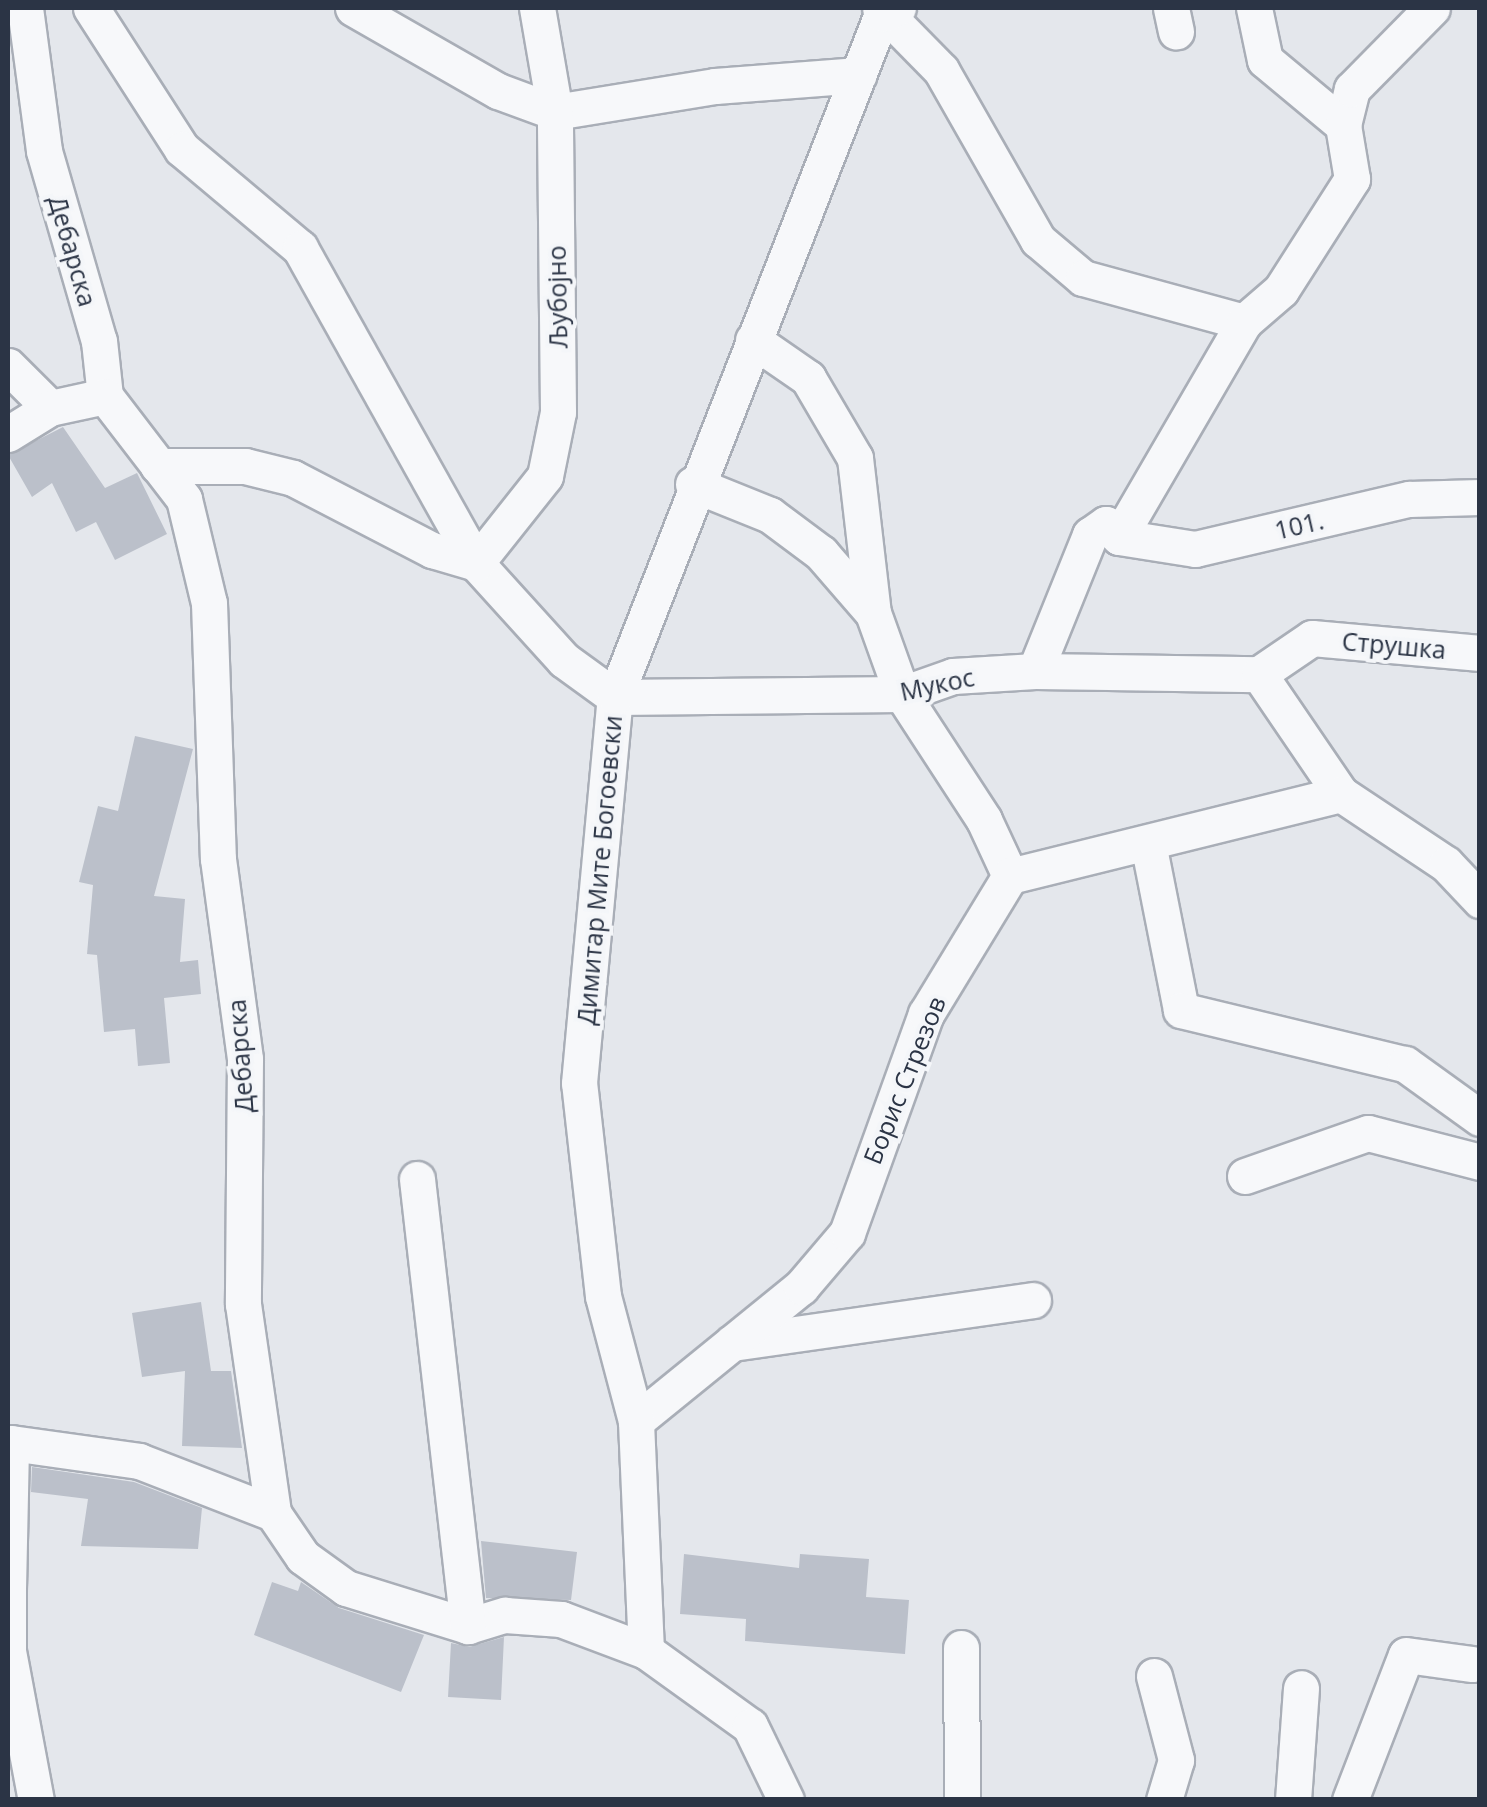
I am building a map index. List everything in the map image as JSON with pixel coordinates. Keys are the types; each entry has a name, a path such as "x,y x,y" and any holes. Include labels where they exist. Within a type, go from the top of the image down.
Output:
{"street":[{"name":"Дебарска","path":"25,8 44,150 99,341 105,396 184,499 209,603 218,860 245,1059 244,1304 272,1513 303,1557 346,1588 468,1626 505,1615 562,1618 646,1650 750,1726 786,1800"},
{"path":"91,8 182,149 300,248 476,563 564,660 616,697"},
{"path":"353,8 498,92 555,112 715,86 859,75"},
{"name":"Љубојно","path":"476,563 545,476 558,412 555,112 536,8"},
{"path":"1254,8 1265,60 1343,125"},
{"path":"1035,670 1090,535 1106,524 1119,537 1244,322 1280,290 1352,179 1343,125 1352,89 1398,19 1432,8"},
{"path":"886,10 941,70 1038,240 1082,278 1244,322"},
{"name":"Димитар Мите Богоевски","path":"646,1650 636,1421 602,1296 579,1083 616,697 693,484 886,10"},
{"path":"753,340 808,378 855,458 872,613 902,694 984,820 1010,876 1341,794"},
{"path":"8,366 50,408"},
{"path":"8,434 50,408 105,396"},
{"path":"158,466 244,466 293,478 432,550 476,563"},
{"path":"693,484 770,515 821,553 872,613"},
{"name":"101.","path":"1119,537 1195,550 1409,499 1480,497"},
{"name":"Струшка","path":"1259,674 1312,638 1480,653"},
{"name":"Мукос","path":"616,697 902,694 953,676 1035,670 1259,674"},
{"path":"1259,674 1341,794 1446,864 1480,900"},
{"path":"1148,842 1181,1010 1405,1064 1480,1118"},
{"name":"Борис Стрезов","path":"636,1421 801,1287 847,1233 926,1014 1010,876"},
{"path":"1245,1176 1368,1133 1480,1162"},
{"path":"417,1179 468,1626"},
{"path":"732,1344 1033,1300"},
{"path":"36,1800 8,1651 9,1440 139,1461 272,1513"},
{"path":"961,1648 962,1800"},
{"path":"1350,1800 1406,1656 1472,1664"},
{"path":"1154,1676 1176,1760 1164,1800"},
{"path":"1293,1800 1300,1688"}],"building":[{"path":"63,427 105,488 137,473 167,534 115,560 96,522 76,532 52,483 32,497 8,455"},
{"path":"135,736 193,749 154,896 185,899 180,962 198,960 201,994 164,998 170,1063 138,1066 135,1029 104,1032 97,955 87,954 93,885 79,882 98,806 118,811"},
{"path":"201,1302 211,1371 231,1371 242,1448 182,1446 185,1371 142,1377 132,1313"},
{"path":"32,1467 134,1482 202,1508 198,1549 81,1546 88,1499 31,1492"},
{"path":"481,1541 577,1552 571,1600 486,1598"},
{"path":"684,1554 799,1568 800,1554 869,1559 866,1597 909,1600 905,1654 745,1641 746,1619 680,1614"},
{"path":"272,1582 298,1591 301,1582 339,1608 424,1635 401,1692 254,1635"},
{"path":"504,1637 501,1700 448,1697 451,1643 469,1647"}]}
